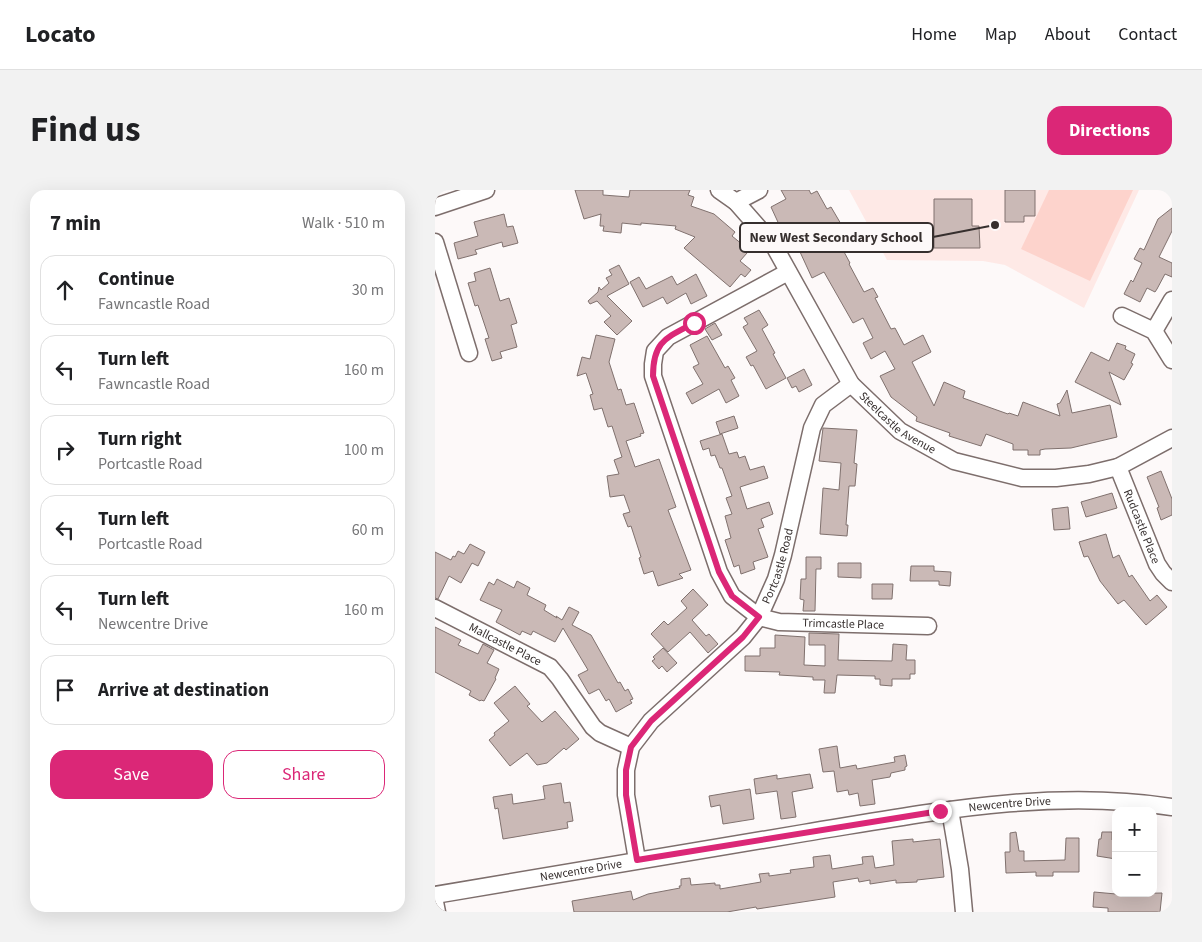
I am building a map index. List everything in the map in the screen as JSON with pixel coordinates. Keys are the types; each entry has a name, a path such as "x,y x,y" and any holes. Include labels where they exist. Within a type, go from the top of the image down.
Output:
{"street":[{"path":"435,207 462,194 486,190"},
{"name":"Steelcastle Avenue","path":"719,190 736,202 773,244 851,384 900,431 953,462 1022,478 1055,478 1089,474 1117,467 1172,438"},
{"path":"736,202 759,190"},
{"path":"435,242 469,353"},
{"path":"759,617 732,596 719,572 653,376 653,364 655,351 668,337 788,272"},
{"path":"1154,331 1172,300"},
{"path":"1122,316 1154,331 1172,360"},
{"name":"Portcastle Road","path":"637,860 626,795 626,770 631,747 651,721 743,637 759,617 776,579 783,555 812,428 823,405 851,384"},
{"name":"Rudcastle Place","path":"1117,467 1157,564 1172,582"},
{"name":"Mallcastle Place","path":"435,608 550,667 593,727 600,733 631,747"},
{"name":"Trimcastle Place","path":"759,617 779,622 928,626"},
{"name":"Newcentre Drive","path":"435,895 637,860 1003,803 1048,800 1098,800 1172,807"},
{"path":"950,810 960,869 963,912"},
{"path":"435,902 437,912"}],"shaded area":[{"path":"849,190 1139,190 1084,308 1005,265 983,261 887,260"},
{"path":"1049,190 1133,190 1090,281 1021,249"}],"building":[{"path":"575,190 603,190 603,195 629,197 630,190 690,190 688,195 694,197 691,206 714,214 735,232 732,236 743,245 740,247 747,253 740,261 751,270 745,277 741,274 730,287 684,248 695,237 675,229 676,226 622,223 621,233 603,231 604,226 600,226 601,214 584,219"},
{"path":"781,190 809,190 811,194 817,191 827,209 831,207 841,224 830,230 843,250 864,292 873,288 878,297 875,298 891,329 895,328 904,345 923,335 931,352 912,362 934,406 944,382 965,391 963,398 1008,414 1018,416 1023,402 1060,416 1057,404 1060,403 1067,390 1072,413 1110,405 1117,437 1071,448 1040,450 1040,455 1028,455 1028,450 1013,450 1013,444 986,434 981,446 949,436 950,433 916,421 917,417 891,397 880,376 895,369 885,351 871,359 863,343 873,338 863,318 853,323 824,272 812,278 795,241 788,244 771,207 786,199"},
{"path":"1005,190 1035,190 1035,216 1024,216 1024,222 1005,222"},
{"path":"934,199 972,199 972,226 979,226 980,248 934,248"},
{"path":"1172,208 1172,231 1159,257 1172,263 1172,277 1165,274 1155,292 1147,288 1140,302 1124,294 1131,280 1133,282 1142,263 1134,259 1140,248 1144,250 1158,219"},
{"path":"504,214 507,227 513,226 518,243 503,247 502,242 475,250 477,254 458,259 454,243 478,236 474,222"},
{"path":"619,265 629,284 607,296 632,321 617,335 604,322 611,316 597,301 590,304 588,301 598,292 599,287 601,290 609,283 606,278 612,275 609,270"},
{"path":"490,268 500,301 509,298 517,323 511,325 517,347 500,352 502,358 492,361 485,339 489,338 478,305 475,306 468,283 476,281 474,273"},
{"path":"696,274 707,296 691,304 686,293 667,304 663,297 643,307 630,282 639,277 646,289 672,276 677,285"},
{"path":"759,310 768,325 762,329 786,378 766,389 753,365 751,366 746,357 757,351 743,327 748,324 744,318"},
{"path":"715,323 722,335 712,340 705,329"},
{"path":"596,335 615,339 609,362 618,390 621,389 626,405 634,403 644,433 640,434 641,436 626,441 635,467 659,459 676,507 668,510 691,570 679,574 683,578 658,586 653,571 644,574 639,558 641,557 631,526 628,527 623,514 630,512 624,495 610,497 607,476 619,474 614,460 622,457 612,426 608,427 602,408 594,410 590,395 593,394 586,373 577,376 582,357 590,359"},
{"path":"707,336 725,368 728,366 735,378 731,380 739,396 726,403 719,389 692,404 686,393 703,384 693,367 699,364 690,345"},
{"path":"1117,343 1126,346 1125,349 1135,354 1131,363 1133,364 1124,380 1109,372 1121,405 1075,382 1091,352 1109,361"},
{"path":"804,369 812,385 799,392 796,386 792,388 787,378"},
{"path":"734,416 738,428 720,434 716,422"},
{"path":"823,428 857,430 854,463 857,464 855,486 849,486 847,536 820,534 823,488 839,490 841,463 819,461"},
{"path":"722,434 729,454 737,452 739,458 745,456 750,470 764,466 768,478 740,487 747,509 769,502 773,514 761,519 764,527 758,529 768,557 753,562 755,569 741,574 739,565 734,567 725,540 731,538 725,516 732,514 726,498 732,496 715,455 711,456 709,448 703,450 700,441"},
{"path":"1161,471 1172,499 1172,515 1161,520 1157,508 1159,507 1147,477"},
{"path":"1112,493 1117,508 1086,517 1081,502"},
{"path":"1068,507 1070,529 1054,530 1052,509"},
{"path":"1106,534 1113,558 1119,555 1129,577 1132,575 1150,601 1157,595 1167,607 1146,625 1124,600 1118,604 1100,581 1088,556 1084,557 1079,542"},
{"path":"470,544 485,552 478,566 472,563 461,583 449,576 438,599 435,598 435,552 451,560 458,551 464,554"},
{"path":"806,557 821,557 821,569 816,569 815,611 803,611 804,600 800,599 801,579 806,579"},
{"path":"838,563 861,563 861,578 838,577"},
{"path":"911,566 934,566 934,571 951,572 950,586 939,585 939,581 910,581"},
{"path":"497,579 514,588 517,581 530,588 527,595 546,605 544,610 557,618 556,616 562,620 569,607 579,612 572,625 591,635 618,683 620,682 625,691 628,689 633,699 630,700 632,703 616,712 609,699 606,701 599,689 589,694 578,675 588,670 563,628 555,642 533,631 531,635 522,631 520,635 496,622 502,610 480,600 489,582 494,585"},
{"path":"872,584 893,584 892,599 872,599"},
{"path":"693,589 708,605 692,620 706,636 709,634 718,644 708,653 690,632 668,652 651,634 664,621 668,625 687,608 681,601"},
{"path":"435,627 461,640 458,645 478,654 483,644 494,650 487,663 499,669 496,679 484,701 469,695 471,691 435,672"},
{"path":"809,633 839,634 838,660 892,661 893,644 907,645 906,660 915,660 915,674 910,674 910,679 892,679 892,686 880,685 880,679 875,679 875,676 837,675 835,693 824,693 825,680 813,680 813,677 779,675 780,672 745,671 745,656 760,656 760,648 775,648 775,635 805,637 804,665 825,666 825,645 809,645"},
{"path":"663,648 677,663 667,672 662,666 659,669 652,661 655,659 653,657"},
{"path":"515,686 530,704 527,706 542,722 555,711 579,739 566,750 564,748 547,763 537,765 527,753 510,766 489,740 495,735 494,733 509,721 494,703"},
{"path":"837,746 840,768 856,765 857,769 895,762 894,757 905,755 907,766 905,770 891,773 890,777 872,780 875,804 860,806 858,793 849,795 848,790 837,792 834,771 823,772 819,749"},
{"path":"810,774 813,788 792,792 796,817 781,819 777,791 756,794 754,779 777,775 777,779"},
{"path":"561,783 564,803 570,802 573,821 567,822 568,828 503,839 498,808 495,809 493,797 512,794 513,804 545,799 543,786"},
{"path":"750,789 754,819 723,824 720,805 711,807 709,796"},
{"path":"1016,832 1019,851 1024,851 1024,861 1065,860 1066,838 1079,838 1079,872 1053,872 1053,876 1036,876 1036,872 1006,873 1005,852 1010,852 1010,833"},
{"path":"1102,832 1112,832 1112,858 1097,856 1099,839 1101,839"},
{"path":"913,839 913,842 940,839 944,877 917,880 917,882 896,883 896,880 870,884 870,880 859,882 858,878 833,882 835,897 727,912 574,912 572,901 631,891 633,900 648,894 680,888 681,879 690,878 691,885 715,883 715,885 720,885 720,889 761,882 759,874 769,873 769,876 791,873 790,870 814,867 813,857 830,855 832,869 863,864 862,857 873,856 875,868 894,865 892,841"},
{"path":"1094,892 1112,894 1112,897 1157,897 1157,893 1162,893 1160,912 1108,912 1108,908 1093,907"}],"place":[{"name":"New West Secondary School","path":"995,225"}],"route":[{"path":"694,323 668,337 655,351 653,376 719,572 732,596 759,617 743,637 651,721 631,747 626,770 626,795 637,860 940,811"}]}
